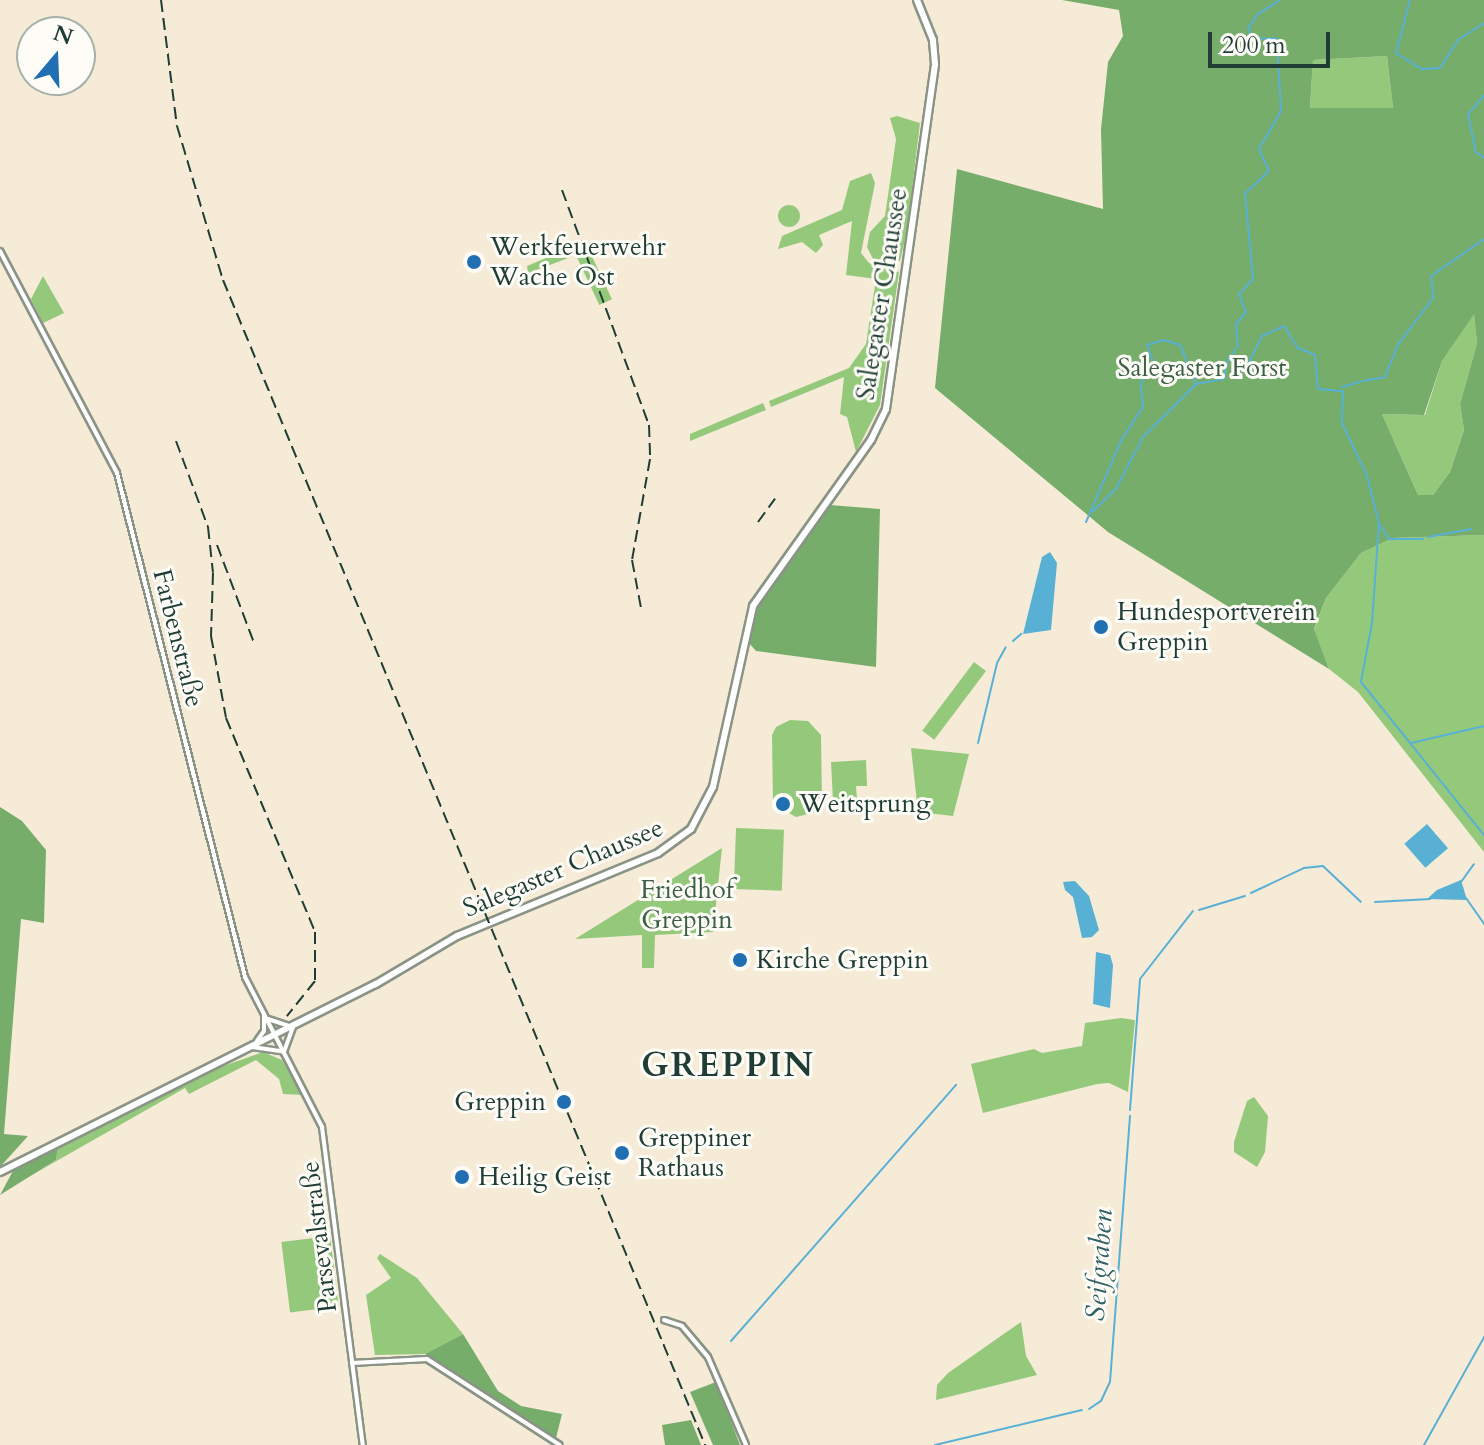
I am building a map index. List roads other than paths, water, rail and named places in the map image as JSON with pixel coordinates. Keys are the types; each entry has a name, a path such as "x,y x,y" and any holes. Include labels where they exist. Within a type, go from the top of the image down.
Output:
{"main road":[{"name":"Salegaster Chaussee","path":"0,1172 293,1027 457,936 651,856 685,836 713,787 753,606 879,426 890,389 935,64 933,40 917,0"}],"street":[{"name":"Farbenstraße","path":"0,251 118,476 245,977 275,1036"},
{"path":"264,1015 293,1027 284,1052 252,1047 263,1034 264,1015"},
{"name":"Parsevalstraße","path":"275,1036 325,1139 363,1445"},
{"path":"664,1320 687,1331 716,1372 746,1445"},
{"path":"352,1363 427,1359 560,1445"}],"water":[{"path":"1050,552 1057,563 1051,630 1023,634 1042,557"},
{"path":"1427,824 1448,848 1425,868 1404,844"},
{"path":"1461,880 1467,900 1427,899 1437,890"},
{"path":"1075,881 1089,896 1099,930 1092,937 1082,938 1073,897 1065,890 1063,882"},
{"path":"1096,952 1110,955 1113,965 1110,1008 1093,1004"}],"waterway":[{"path":"1280,0 1258,14 1248,29 1253,38 1277,39 1281,111 1259,149 1269,171 1245,193 1253,279 1239,294 1246,312 1236,324 1238,346 1228,360 1249,362 1262,336 1284,326 1298,348 1315,355 1318,389 1343,391 1342,423 1367,476 1379,523 1372,623 1361,682 1484,835"},
{"path":"1410,0 1396,53 1422,69 1440,68 1458,40 1484,23"},
{"path":"1484,95 1468,115 1476,152 1484,158"},
{"path":"1363,381 1385,377 1399,343 1433,298 1431,276 1484,239"},
{"path":"1086,522 1122,439 1143,407 1141,382 1153,362 1147,345 1164,340 1180,345 1196,384 1224,379 1227,362"},
{"path":"1342,387 1360,382"},
{"path":"1093,511 1116,489 1143,437 1196,384"},
{"path":"1380,525 1389,539 1423,539"},
{"path":"1428,537 1471,529"},
{"path":"1013,641 1021,634"},
{"path":"978,743 997,663 1006,647"},
{"path":"1411,743 1484,726"},
{"path":"1461,882 1474,864"},
{"name":"Seifgraben","path":"1251,893 1304,868 1323,866 1361,902"},
{"name":"Seifgraben","path":"1199,910 1245,896"},
{"path":"1466,898 1484,924"},
{"name":"Seifgraben","path":"1375,902 1430,899"},
{"name":"Seifgraben","path":"1130,1110 1140,979 1193,911"},
{"path":"731,1341 956,1085"},
{"name":"Seifgraben","path":"1089,1409 1101,1401 1110,1382 1130,1116"},
{"path":"1424,1445 1484,1337"},
{"name":"Seifgraben","path":"935,1445 1082,1410"}],"railway":[{"path":"161,0 177,126 223,280 705,1445"},
{"path":"562,190 649,425 650,459 632,560 641,608"},
{"path":"176,441 208,527 213,573 211,636 226,718 315,932 315,981 287,1016"},
{"path":"758,522 775,499"},
{"path":"217,545 254,643"}],"place":[{"name":"Werkfeuerwehr Wache Ost","path":"474,262"},
{"name":"Hundesportverein Greppin","path":"1101,627"},
{"name":"Weitsprung","path":"783,804"},
{"name":"Kirche Greppin","path":"740,960"},
{"name":"Greppin","path":"564,1102"},
{"name":"Greppiner Rathaus","path":"622,1153"},
{"name":"Heilig Geist","path":"462,1177"}],"district":[{"name":"GREPPIN","path":"728,1066"}],"park label":[{"name":"Salegaster Forst","path":"1202,368"},
{"name":"Friedhof Greppin","path":"687,905"}]}
